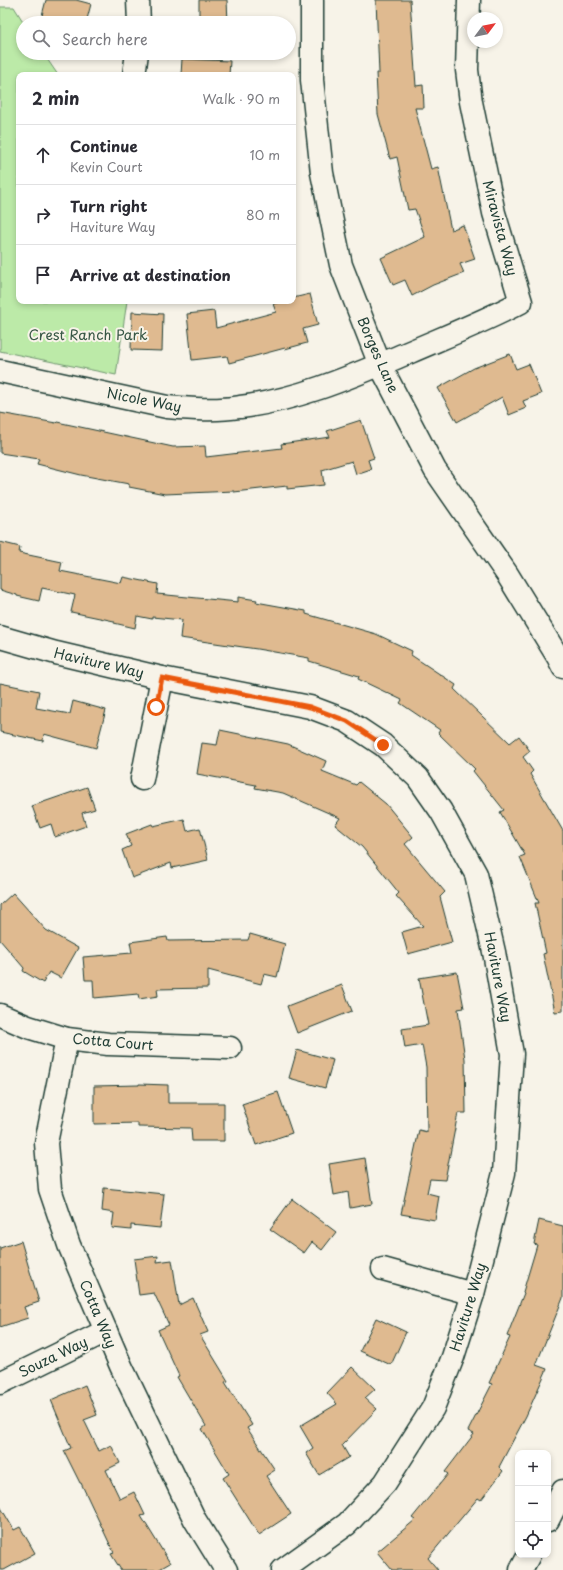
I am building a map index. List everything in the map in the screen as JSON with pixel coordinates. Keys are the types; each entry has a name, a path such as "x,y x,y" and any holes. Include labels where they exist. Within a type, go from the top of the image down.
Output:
{"street":[{"path":"138,0 139,16"},
{"name":"Borges Lane","path":"312,0 312,80 322,173 341,265 380,365 435,470 507,574 563,667"},
{"name":"Miravista Way","path":"380,365 491,318 521,302 494,214 471,102 467,70 469,0"},
{"path":"134,72 136,60"},
{"name":"Nicole Way","path":"0,371 167,407 192,409 239,408 281,400 380,365"},
{"name":"Haviture Way","path":"0,637 56,653 162,678 310,707 347,721 383,745 418,778 441,811 476,874 494,952 512,1054 504,1173 473,1294 453,1357 433,1408 385,1484 347,1524 283,1570"},
{"path":"142,779 162,678"},
{"name":"Cotta Court","path":"0,1015 28,1027 67,1038 108,1044 230,1048"},
{"name":"Cotta Way","path":"67,1038 46,1142 50,1189 69,1244 124,1373 195,1520 226,1570"},
{"path":"383,1268 473,1294"},
{"name":"Souza Way","path":"0,1383 106,1331"},
{"path":"551,1514 563,1491"},
{"path":"521,1570 527,1558"}],"green space":[{"name":"Crest Ranch Park","path":"0,7 14,7 20,16 16,16 16,60 48,60 56,72 16,72 16,304 127,304 116,375 0,351"}],"building":[{"path":"46,0 76,0 91,4 88,16 42,16"},
{"path":"199,0 227,0 228,16 199,16"},
{"path":"376,0 410,0 416,86 423,85 424,108 415,108 431,169 438,167 451,230 463,225 475,259 460,264 464,273 433,285 412,296 405,280 393,285 381,258 425,237 415,209 408,210 397,157 390,159 378,114 376,73 379,73"},
{"path":"182,60 230,61 229,72 181,72"},
{"path":"310,294 318,325 303,329 307,343 229,363 227,356 192,360 187,314 214,311 216,328 276,312 273,304 296,304 296,297"},
{"path":"132,312 163,314 162,351 131,350"},
{"path":"510,354 516,369 529,364 541,394 523,401 526,408 509,415 502,397 457,422 438,388 474,368"},
{"path":"0,413 57,422 173,447 205,446 206,457 282,448 281,444 330,437 327,431 361,420 374,458 368,460 371,469 356,474 352,461 322,470 324,485 287,489 287,486 234,492 165,494 129,487 129,484 81,475 37,464 39,459 0,453"},
{"path":"0,542 20,547 19,553 62,562 60,571 121,583 123,577 158,584 157,594 238,602 238,597 257,600 256,602 306,611 306,614 376,634 412,651 411,655 456,685 454,689 510,743 519,736 530,751 523,757 533,771 530,774 563,831 563,1011 555,1012 543,954 546,953 535,903 539,903 520,857 525,855 500,812 504,810 473,771 475,769 438,733 440,730 400,703 402,700 358,679 359,676 309,661 309,658 180,638 182,620 152,617 152,619 137,616 135,628 114,623 114,621 71,612 75,595 42,588 39,601 0,590"},
{"path":"0,683 39,691 36,708 70,714 73,701 106,710 96,748 44,734 43,741 0,732"},
{"path":"220,730 288,744 326,761 322,771 356,785 359,782 386,804 413,837 405,844 445,892 440,897 452,942 408,954 402,932 423,926 396,896 399,893 362,847 335,825 340,818 283,793 255,788 256,785 197,774 202,743 217,745"},
{"path":"87,787 95,809 82,813 86,826 55,837 51,824 40,828 32,806"},
{"path":"184,819 187,831 200,828 208,860 172,868 171,863 132,878 122,850 131,846 126,834 152,824 153,826"},
{"path":"13,893 46,930 78,948 61,978 49,972 43,983 23,971 24,968 0,940 0,905"},
{"path":"250,934 285,944 277,977 264,974 261,984 208,970 208,988 157,989 158,996 139,999 138,994 94,998 93,980 85,980 83,957 132,953 130,942 167,937 168,941 248,940"},
{"path":"457,972 464,1008 458,1009 465,1059 466,1113 458,1113 445,1180 430,1179 427,1193 439,1196 435,1220 401,1214 419,1130 427,1132 426,1067 422,1045 405,1048 402,1029 428,1025 419,978"},
{"path":"342,985 352,1011 297,1033 287,1006"},
{"path":"297,1050 333,1060 325,1088 289,1078"},
{"path":"139,1084 168,1085 168,1103 224,1103 224,1141 192,1141 191,1128 138,1127 138,1123 94,1124 94,1086"},
{"path":"278,1092 292,1133 256,1145 242,1104"},
{"path":"365,1158 372,1204 350,1208 348,1192 334,1195 329,1164"},
{"path":"104,1188 164,1194 160,1228 131,1225 131,1230 112,1228 114,1213 102,1211"},
{"path":"292,1199 336,1232 322,1250 312,1242 304,1253 270,1229"},
{"path":"539,1220 563,1226 563,1298 536,1365 547,1369 526,1416 499,1467 503,1471 481,1500 478,1498 428,1558 438,1570 392,1570 377,1552 415,1520 412,1518 448,1474 445,1472 474,1434 468,1431 492,1384 489,1383 510,1337 507,1336 524,1293 523,1292 537,1245 534,1244"},
{"path":"21,1241 39,1302 24,1307 28,1318 0,1327 0,1248"},
{"path":"158,1256 157,1262 172,1260 179,1305 193,1298 208,1332 200,1335 228,1381 225,1382 252,1425 247,1428 275,1470 266,1476 291,1514 259,1535 223,1478 229,1474 202,1429 206,1426 177,1377 179,1376 158,1330 169,1325 154,1293 139,1295 134,1259"},
{"path":"376,1318 406,1332 391,1365 360,1351"},
{"path":"352,1367 375,1389 365,1398 377,1409 342,1445 349,1457 319,1475 306,1453 313,1448 300,1426 337,1404 327,1393"},
{"path":"85,1385 97,1415 84,1420 99,1451 111,1445 120,1463 106,1470 120,1499 134,1492 145,1515 141,1516 170,1563 158,1570 121,1570 111,1554 114,1553 64,1451 71,1448 51,1400"},
{"path":"0,1506 14,1530 20,1527 35,1553 4,1570 0,1570"}],"route":[{"path":"156,707 162,678 310,707 347,721 383,745"}]}
